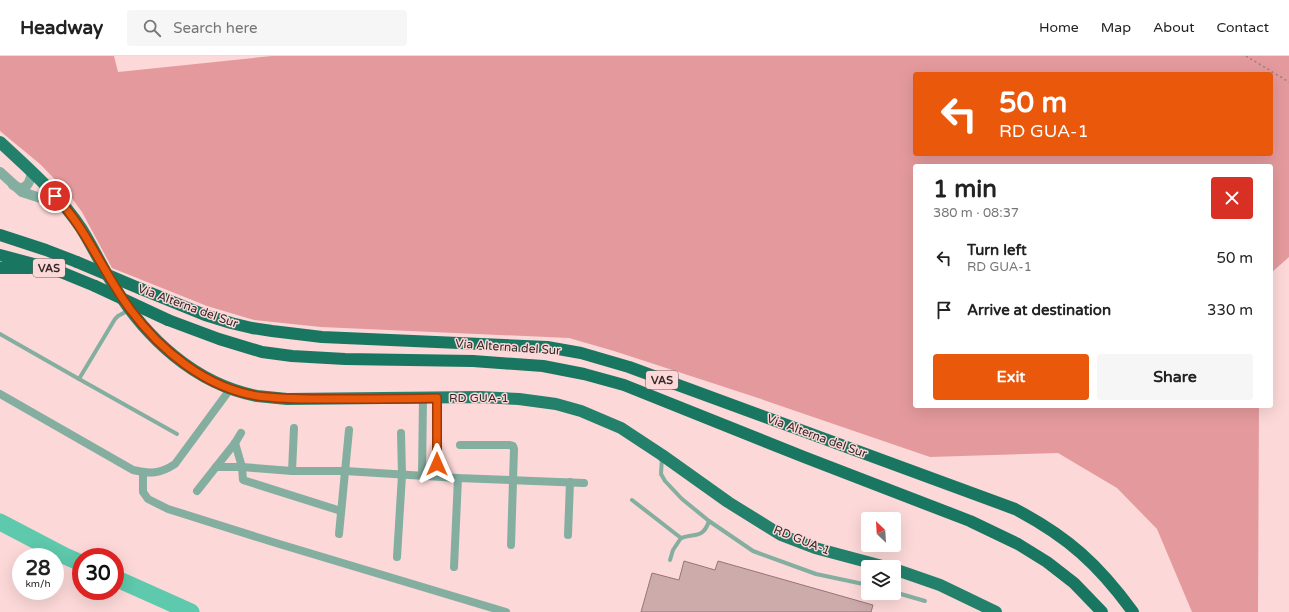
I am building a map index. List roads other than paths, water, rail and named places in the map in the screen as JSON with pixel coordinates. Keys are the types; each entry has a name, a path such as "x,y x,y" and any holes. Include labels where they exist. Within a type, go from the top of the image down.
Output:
{"highway":[{"name":"Vía Alterna del Sur","path":"0,235 77,262 205,315 252,328 322,337 547,348 580,353 629,367 1015,509 1059,534 1085,555 1098,568 1133,612"},
{"name":"Vía Alterna del Sur","path":"0,255 56,270 95,286 168,320 219,339 262,352 292,356 345,359 473,361 543,366 584,374 624,385 970,521 1018,544 1047,562 1074,583 1102,612"},
{"path":"0,268 56,270"}],"main road":[{"name":"RD GUA-1","path":"0,142 65,206 82,229 114,286 146,329 164,348 184,364 217,383 256,396 287,399 480,397 519,399 556,404 581,411 622,428 662,454 728,502 781,535 815,548 861,560"},
{"path":"901,571 940,585 996,612"}],"street":[{"path":"13,184 20,188 25,187 31,178 29,169"},
{"path":"0,172 22,192 65,206"},
{"path":"22,192 36,191 55,196"},
{"path":"0,394 133,470 157,473 175,464 231,388"},
{"path":"422,476 423,398"},
{"path":"437,398 437,476"},
{"path":"292,471 294,428"},
{"path":"339,534 349,430"},
{"path":"197,491 235,443 241,433"},
{"path":"397,557 402,475 401,433"},
{"path":"235,443 242,467 243,480 341,511"},
{"path":"460,445 512,446 514,449 512,545"},
{"path":"216,467 242,467 292,471 345,471 458,478 584,483"},
{"path":"143,472 143,492 148,499 168,508 276,543 506,612"},
{"path":"454,567 458,478"},
{"path":"568,535 570,482"}],"lane":[{"path":"80,379 115,319 130,309"},
{"path":"0,334 177,434"},
{"path":"662,454 661,474 665,481 682,499 709,521 753,551 816,574 861,584"},
{"path":"632,500 681,538"},
{"path":"670,560 673,550 681,538 698,535 703,532 709,521"},
{"path":"901,594 924,601"}],"waterway":[{"path":"0,522 72,559"},
{"path":"124,582 191,612"}]}
